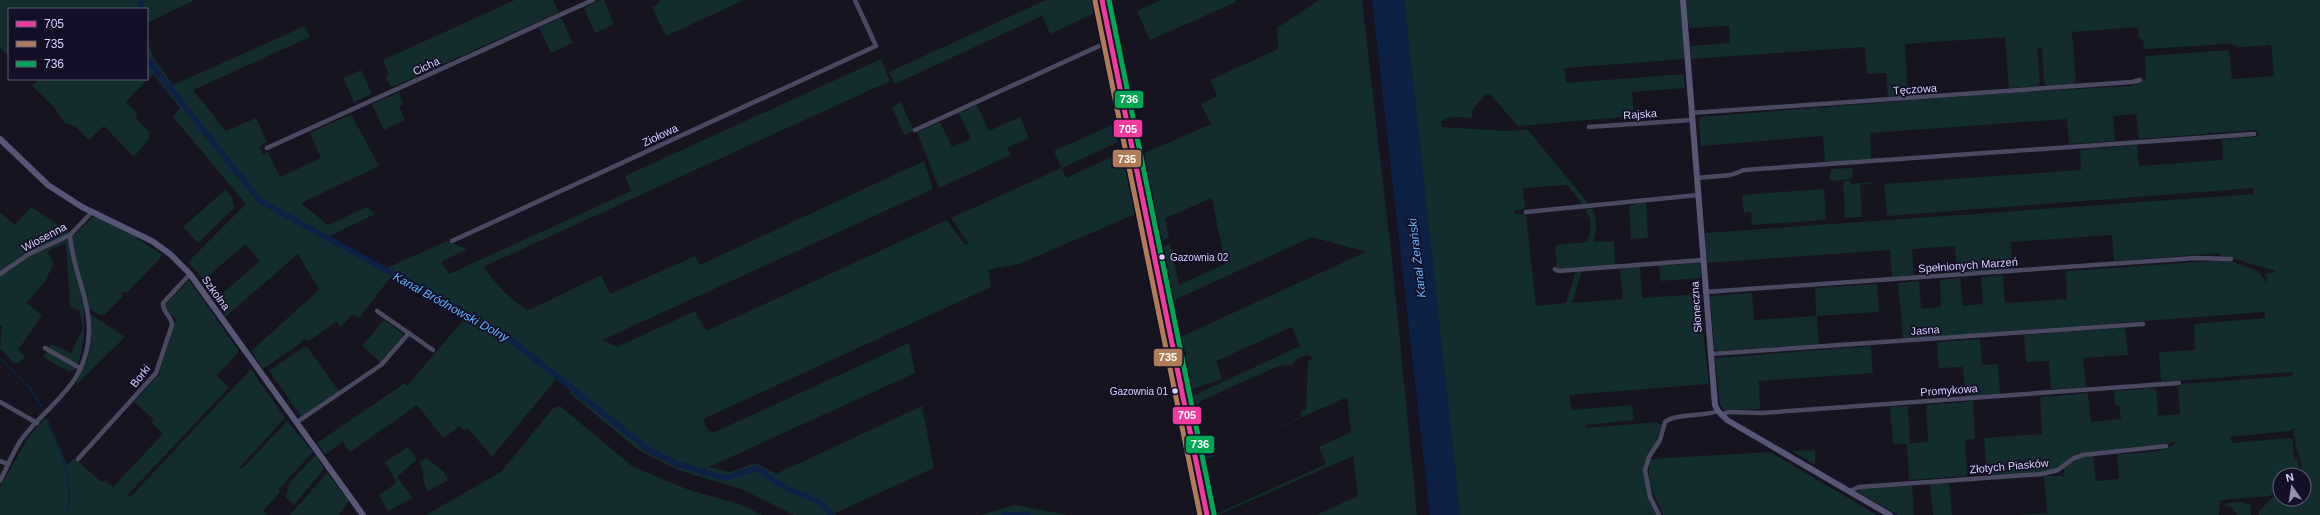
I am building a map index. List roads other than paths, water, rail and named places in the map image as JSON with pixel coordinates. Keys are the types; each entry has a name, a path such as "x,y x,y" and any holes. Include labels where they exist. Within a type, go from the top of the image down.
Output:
{"street":[{"name":"Cicha","path":"267,148 593,0"},
{"name":"Ziołowa","path":"452,241 876,46 855,0"},
{"path":"1102,0 1207,515"},
{"name":"Słoneczna","path":"1683,0 1714,399 1720,413"},
{"path":"915,130 1110,41"},
{"name":"Tęczowa","path":"1692,116 2132,82 2140,80"},
{"name":"Rajska","path":"1589,127 1692,116"},
{"path":"1697,178 1731,175 1744,170 2254,134"},
{"name":"Szkolna","path":"0,139 43,181 92,212 152,241 170,254 190,274 363,515"},
{"path":"1526,212 1698,195"},
{"name":"Wiosenna","path":"0,274 29,254 70,235 92,212"},
{"path":"0,481 22,440 69,389 80,368 87,347 88,321 85,294 74,262 70,235"},
{"name":"Spełnionych Marzeń","path":"1705,292 2196,258 2231,259"},
{"path":"1555,269 1558,271 1703,260"},
{"name":"Borki","path":"78,459 156,373 172,325 170,318 163,308 163,303 190,274"},
{"path":"377,311 433,350"},
{"name":"Jasna","path":"1710,354 2143,324"},
{"path":"297,422 381,365 409,333"},
{"path":"45,348 80,368"},
{"name":"Promykowa","path":"1659,515 1650,497 1645,470 1649,457 1660,440 1666,422 1674,418 1728,412 1762,413 2066,393 2179,383"},
{"path":"0,402 37,423"},
{"path":"1720,413 1890,515"},
{"name":"Złotych Piasków","path":"1849,491 1859,487 2042,474 2058,470 2074,458 2083,455 2166,446"},
{"path":"0,461 8,464"}],"water":[{"name":"Kanał Żerański","path":"1372,0 1404,0 1460,515 1430,515"}],"waterway":[{"name":"Kanał Bródnowski Dolny","path":"140,8 142,0"},
{"name":"Kanał Bródnowski Dolny","path":"148,60 260,201 505,335 648,449 678,464 720,477 727,478 756,468 784,487 823,505 831,515"},
{"path":"0,358 31,389 44,411"},
{"path":"47,420 65,464 69,487 68,511"},
{"name":"Kanał Bródnowski Dolny","path":"1004,515 1028,515"}],"place":[{"name":"Gazownia 02","path":"1162,257"},
{"name":"Gazownia 01","path":"1175,391"}]}
